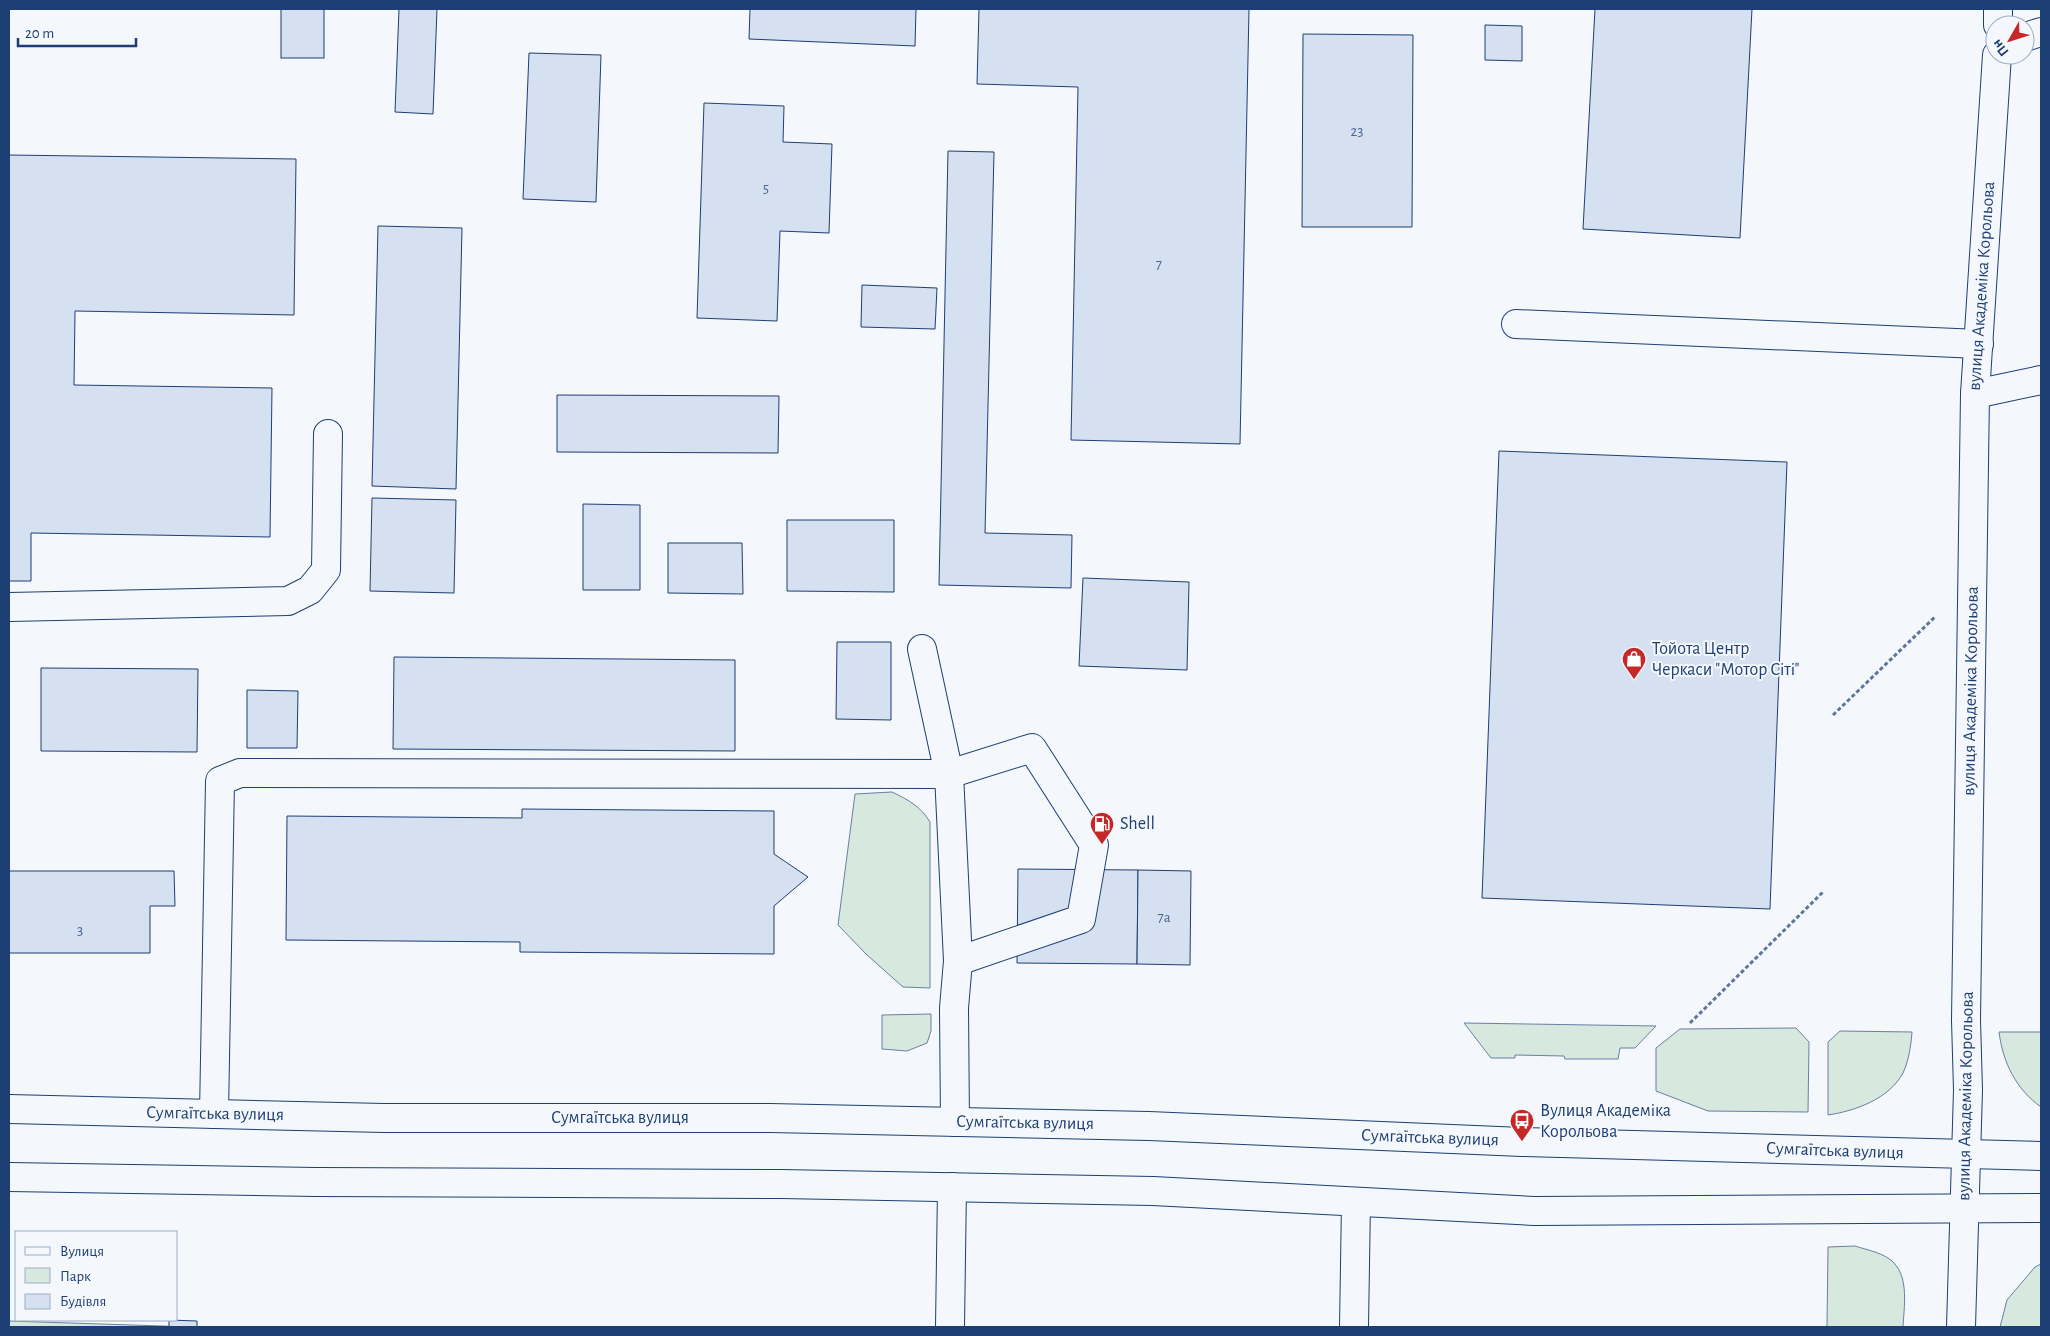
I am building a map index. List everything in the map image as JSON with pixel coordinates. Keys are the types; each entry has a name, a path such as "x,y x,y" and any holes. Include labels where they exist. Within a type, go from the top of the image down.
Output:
{"main road":[{"name":"вулиця Академіка Корольова","path":"1960,1327 1966,1154 1975,394 1996,65"},
{"path":"1516,324 1979,344"},
{"path":"1975,394 2041,380"},
{"path":"9,607 288,601 310,590 326,570 328,434"},
{"path":"922,649 949,774 958,962 954,1008 955,1122"},
{"path":"214,1114 220,780 240,773 949,774 1032,748 1094,845 1082,919 958,962"},
{"name":"Сумгаїтська вулиця","path":"9,1109 384,1118 770,1118 1149,1126 1531,1142 2041,1156"},
{"path":"9,1177 325,1182 952,1187 1153,1191 1534,1211 2041,1208"},
{"path":"950,1327 952,1187"},
{"path":"1354,1327 1356,1202"}],"path":[{"path":"1833,715 1972,581"},
{"path":"1690,1023 1823,892"}],"green space":[{"path":"892,792 914,804 930,822 930,988 903,987 866,954 838,925 855,794"},
{"path":"931,1014 931,1031 927,1043 907,1051 882,1049 882,1015"},
{"path":"1464,1023 1656,1026 1635,1048 1620,1048 1618,1059 1565,1059 1564,1056 1515,1055 1515,1058 1491,1058"},
{"path":"1796,1028 1809,1042 1808,1112 1708,1111 1656,1091 1656,1048 1680,1029"},
{"path":"1840,1031 1912,1032 1905,1068 1897,1082 1889,1090 1860,1107 1828,1115 1828,1042"},
{"path":"1999,1032 2041,1032 2041,1107 2024,1092 2012,1074 2007,1065"},
{"path":"1855,1246 1886,1257 1899,1270 1905,1294 1903,1327 1827,1327 1828,1247"},
{"path":"2041,1264 2041,1327 2000,1327 2007,1300 2035,1267"},
{"path":"9,1321 193,1327 9,1327"}],"building":[{"path":"281,9 324,9 324,58 281,58"},
{"path":"399,9 437,9 433,114 395,112"},
{"path":"750,9 916,9 915,46 749,39"},
{"path":"979,9 1249,9 1240,444 1071,440 1078,87 977,84"},
{"path":"1595,9 1752,9 1740,238 1583,229"},
{"path":"1485,25 1522,26 1522,61 1485,60"},
{"path":"1303,34 1413,35 1412,227 1302,227"},
{"path":"529,53 601,55 596,202 523,199"},
{"path":"704,103 784,106 783,142 832,144 829,233 780,231 777,321 697,318"},
{"path":"948,151 994,152 985,533 1072,535 1071,588 939,585"},
{"path":"9,155 296,159 294,315 75,311 74,385 272,388 270,537 31,533 31,581 9,581"},
{"path":"378,226 462,228 456,489 372,486"},
{"path":"862,285 937,288 935,329 861,327"},
{"path":"557,395 779,396 778,453 557,452"},
{"name":"Тойота Центр Черкаси \"Мотор Сіті\"","path":"1499,451 1787,462 1770,909 1482,898"},
{"path":"372,498 456,500 454,593 370,591"},
{"path":"583,504 640,505 640,590 583,590"},
{"path":"787,520 894,520 894,592 787,591"},
{"path":"668,543 742,543 743,594 668,593"},
{"path":"1083,578 1189,582 1187,670 1079,666"},
{"path":"837,642 891,642 891,720 836,719"},
{"path":"394,657 735,660 735,751 393,749"},
{"path":"41,668 198,669 197,752 41,751"},
{"path":"247,690 298,691 297,748 247,748"},
{"path":"522,809 774,811 774,854 808,877 774,906 774,954 520,952 520,942 286,940 287,816 522,818"},
{"path":"1018,869 1138,870 1137,964 1017,963"},
{"path":"1138,870 1191,871 1190,965 1137,964"},
{"path":"9,871 174,871 175,906 150,906 150,953 9,953"},
{"path":"169,1321 197,1321 197,1327 169,1327"}],"place":[{"name":"Тойота Центр Черкаси \"Мотор Сіті\"","path":"1634,680"},
{"name":"Shell","path":"1102,845"},
{"name":"Вулиця Академіка Корольова","path":"1522,1142"}]}
